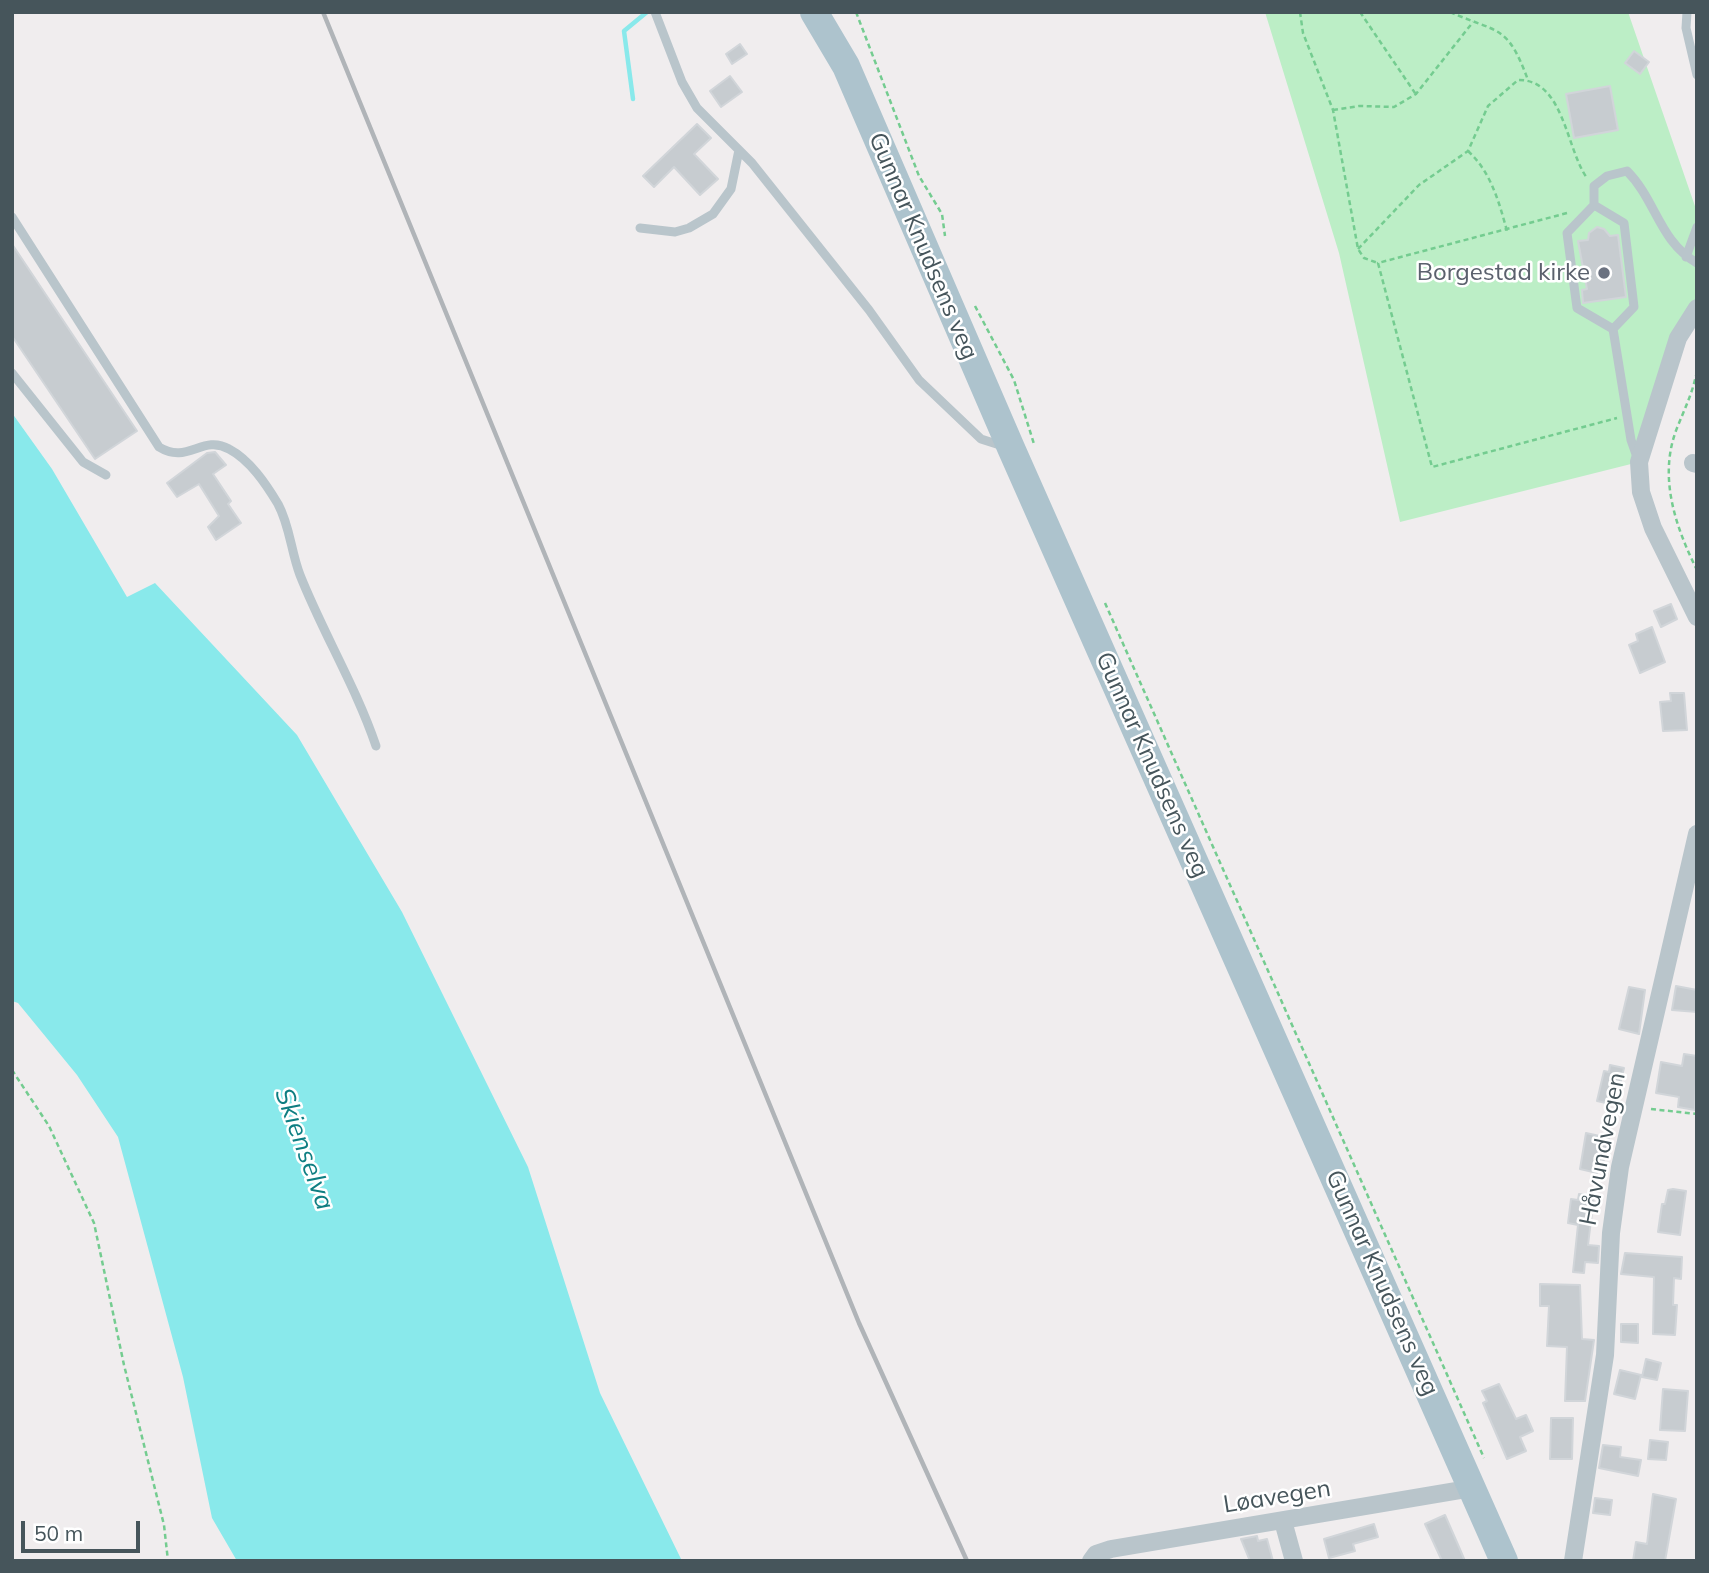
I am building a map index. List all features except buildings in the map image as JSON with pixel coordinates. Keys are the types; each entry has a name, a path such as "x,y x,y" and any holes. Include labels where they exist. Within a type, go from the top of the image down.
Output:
{"main road":[{"name":"Gunnar Knudsens veg","path":"814,12 846,66 1023,449 1475,1473 1504,1561"},
{"name":"Gunnar Knudsens veg","path":"832,12 846,66"}],"street":[{"path":"1697,308 1678,338 1639,462 1646,508 1697,617"},
{"name":"Håvundvegen","path":"1573,1561 1605,1355 1614,1202 1697,834"},
{"name":"Løavegen","path":"1091,1561 1096,1554 1111,1549 1283,1521 1475,1473"},
{"path":"1283,1521 1294,1561"}],"lane":[{"path":"655,12 667,48 697,108 739,150 904,360 965,426 981,439 1023,449"},
{"path":"1687,12 1686,28 1697,75"},
{"path":"640,228 675,232 713,215 731,189 739,150"},
{"path":"1613,329 1577,308 1567,233 1594,205 1594,186 1607,176 1627,171 1642,186 1663,231 1686,257 1697,263"},
{"path":"1594,205 1623,223 1634,307 1613,329"},
{"path":"12,217 159,447 181,455 216,444 229,449 260,478 285,519 300,576 366,715 376,746"},
{"path":"1686,257 1697,227"},
{"path":"1613,329 1631,440 1639,462"},
{"path":"12,373 83,462 106,475"}],"path":[{"path":"856,12 919,176 942,214 946,239"},
{"path":"1300,12 1303,33 1333,110 1358,248 1364,258 1378,263 1507,232 1594,205"},
{"path":"1360,12 1416,94"},
{"path":"1450,12 1502,32 1514,47 1528,80"},
{"path":"1333,110 1360,106 1394,107 1416,94 1473,22"},
{"path":"1358,248 1419,185 1468,151 1488,106 1518,80 1538,84 1551,96 1584,174 1594,186"},
{"path":"1468,151 1479,161 1488,176 1507,232"},
{"path":"1378,263 1432,467 1627,415"},
{"path":"974,304 1014,380 1023,449"},
{"path":"1697,371 1690,402 1677,429 1668,473 1673,509 1683,541 1697,570"},
{"path":"1103,599 1475,1473"},
{"path":"12,1070 61,1149 94,1223 124,1365 164,1525 168,1561"},
{"path":"1633,1111 1660,1109 1697,1114"}],"green space":[{"path":"1265,12 1628,12 1697,212 1697,308 1639,462 1400,522 1339,253"}],"water":[{"name":"Skienselva","path":"12,413 52,469 127,597 155,583 297,735 402,912 528,1167 600,1393 682,1561 237,1561 212,1518 183,1377 118,1137 77,1075 18,1003 12,1001"}],"waterway":[{"path":"633,99 624,31 647,12"}],"railway":[{"path":"323,12 859,1323 967,1561"}],"place":[{"name":"Borgestad kirke","path":"1604,273"}]}
